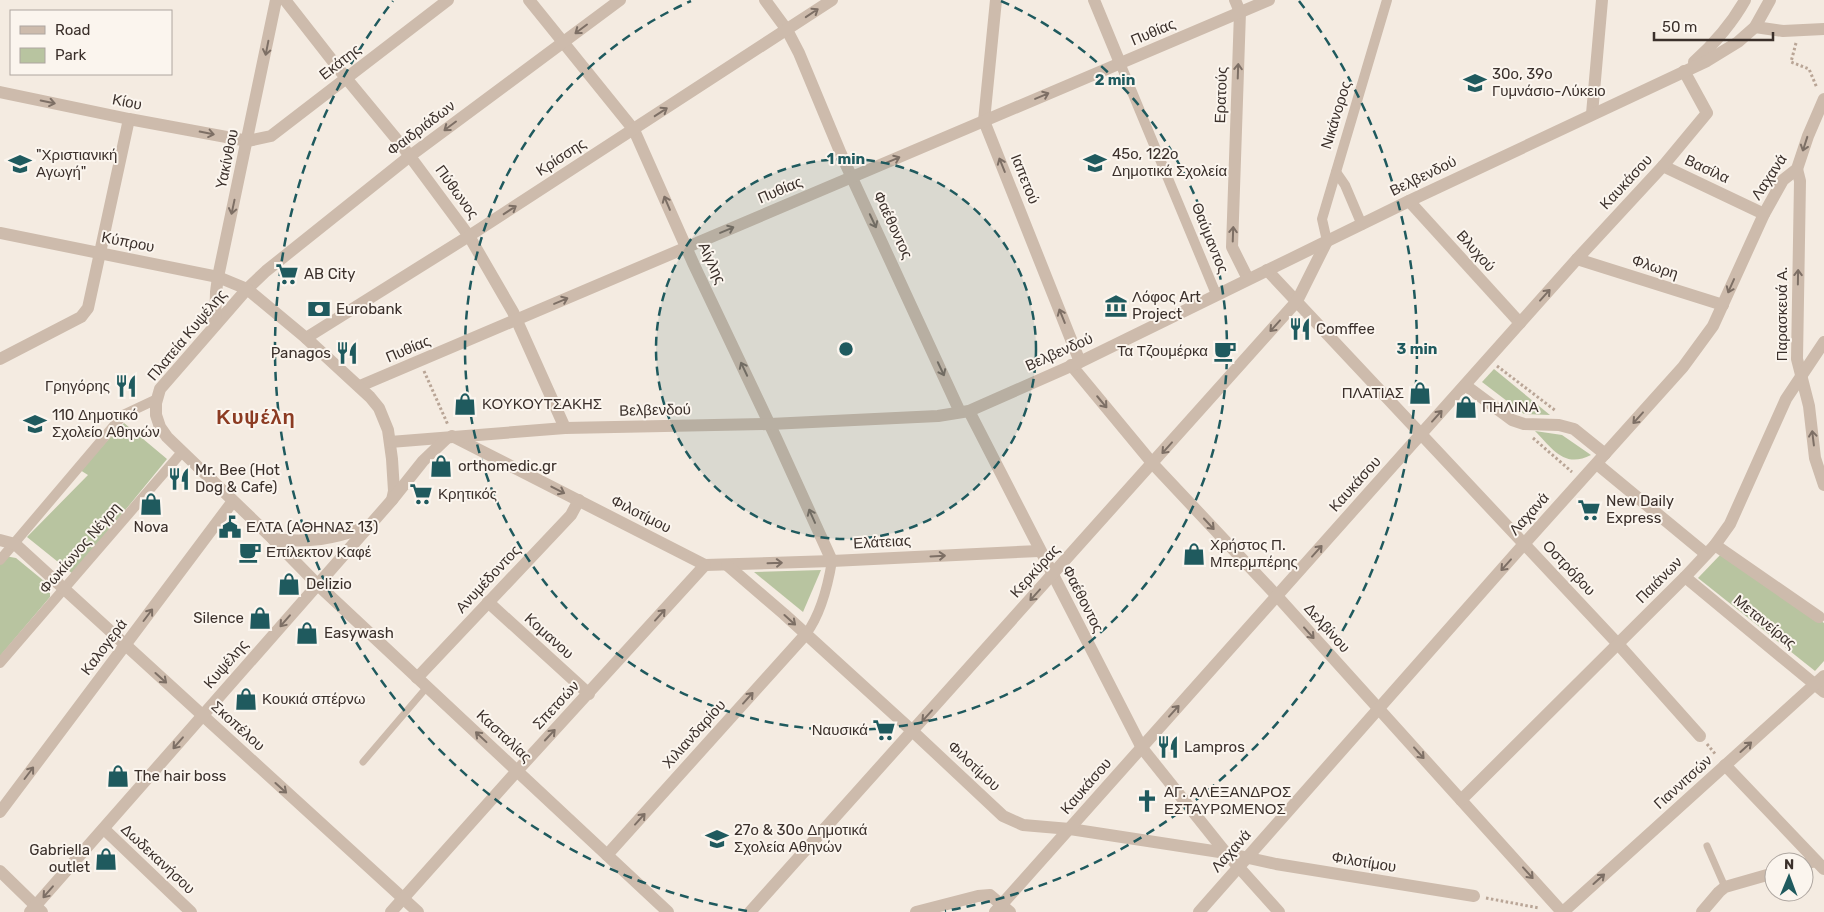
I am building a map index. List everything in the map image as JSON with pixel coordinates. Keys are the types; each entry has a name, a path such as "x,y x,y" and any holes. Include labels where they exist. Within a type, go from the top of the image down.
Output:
{"street":[{"name":"Υακίνθου","path":"215,325 218,277 276,0"},
{"name":"Πύθωνος","path":"285,0 410,156 469,236 516,320 565,428"},
{"name":"Εκάτης","path":"248,141 272,136 448,0"},
{"name":"Αίγλης","path":"529,0 634,130 686,248 770,424 832,561"},
{"name":"Φαιδριάδων","path":"247,289 266,271 410,156 620,0"},
{"name":"Φαέθοντος","path":"765,0 787,30 799,52 841,154 964,412 1040,551 1142,748 1226,853 1242,862 1278,912"},
{"name":"Κρίσσης","path":"306,338 634,130 832,0"},
{"name":"Ιαπετού","path":"996,0 984,121 1075,363"},
{"name":"Θαύμαντος","path":"1094,0 1216,294"},
{"name":"Πυθίας","path":"360,386 1120,63 1238,6 1269,0"},
{"name":"Νικάνορος","path":"1327,240 1322,219 1387,0"},
{"path":"1592,114 1602,0"},
{"path":"1684,71 1716,42 1734,19 1745,0"},
{"path":"1684,71 1726,50 1755,27 1770,0"},
{"name":"Ερατούς","path":"1238,6 1232,247 1248,279"},
{"path":"1755,27 1784,31 1824,29"},
{"name":"Βελβενδού","path":"390,442 565,428 770,424 938,416 964,412 1075,363 1327,240 1684,71"},
{"name":"Καυκάσου","path":"1002,909 1142,748 1577,259 1663,166 1708,113 1684,71"},
{"name":"Κίου","path":"0,92 248,141"},
{"name":"Λαχανά","path":"1199,912 1378,708 1689,360 1713,326 1764,214 1783,180 1797,169 1808,136 1823,101"},
{"path":"0,359 81,317 88,308 130,119"},
{"name":"Βασίλα","path":"1663,166 1764,214"},
{"name":"Παρασκευά Α.","path":"1797,169 1800,182 1796,359 1809,406 1815,458 1824,485"},
{"path":"1336,172 1345,185 1362,225"},
{"name":"Βλυχού","path":"1409,201 1520,323"},
{"name":"Κύπρου","path":"0,233 218,277 247,289"},
{"name":"Κερκύρας","path":"750,912 1297,301 1327,240"},
{"name":"Φλωρη","path":"1577,259 1723,305"},
{"name":"Οστρόβου","path":"1267,270 1618,644 1700,736"},
{"name":"Πλατεία Κυψέλης","path":"317,584 273,538 166,437 156,415 157,399 164,384 247,289 360,386 379,408 384,418 390,442 394,491 392,500"},
{"name":"Παιάνων","path":"1461,800 1711,549 1730,524 1786,399 1824,342"},
{"name":"Δελβίνου","path":"1075,363 1153,464 1277,596 1563,912"},
{"path":"1465,385 1512,420 1524,424 1560,425 1574,429 1601,459 1711,549 1819,617"},
{"path":"0,560 123,416 157,399"},
{"name":"Κυψέλης","path":"36,910 202,716 392,500 423,461 449,437"},
{"name":"Φιλοτίμου","path":"449,437 579,500 705,565 727,565 806,634 1003,816 1023,826 1070,830 1226,853"},
{"name":"Φωκίωνος Νέγρη","path":"0,664 182,452"},
{"name":"Ανυμέδοντος","path":"417,678 571,515 579,500"},
{"name":"Καλογερά","path":"0,812 233,501"},
{"path":"273,538 318,541 367,527"},
{"path":"0,540 15,544"},
{"name":"Σκοπέλου","path":"15,544 418,912"},
{"name":"Ελάτειας","path":"727,565 1040,551"},
{"path":"806,634 815,622 832,561"},
{"name":"Σπετσών","path":"391,912 705,565"},
{"name":"Μετανείρας","path":"1685,577 1821,684"},
{"name":"Κασταλίας","path":"317,584 668,912"},
{"name":"Κομανου","path":"488,602 588,694"},
{"name":"Χιλιανδαρίου","path":"607,855 806,634"},
{"name":"Γιαννιτσών","path":"1563,912 1725,765 1821,684"},
{"path":"1725,765 1815,865"},
{"name":"Δωδεκανήσου","path":"104,829 191,912"},
{"name":"Φιλοτίμου","path":"1242,862 1474,896"},
{"path":"0,871 36,910"},
{"path":"1702,912 1718,892 1725,887 1764,875"},
{"path":"916,912 978,896 990,895 1002,909"}],"lane":[{"path":"362,762 427,687"},
{"path":"1707,846 1725,887"}],"path":[{"path":"1791,62 1809,69 1823,101"},
{"path":"1488,359 1554,408 1574,429"},
{"path":"420,362 449,437"},
{"path":"1512,420 1581,480"},
{"path":"1700,736 1725,765"},
{"path":"1474,896 1542,908"}],"green space":[{"path":"1494,369 1550,415 1524,414 1482,382"},
{"path":"124,423 167,459 73,574 27,537 88,475 80,470"},
{"path":"1535,431 1562,435 1591,455 1573,460 1559,455"},
{"path":"1722,553 1824,623 1824,661 1815,671 1698,578"},
{"path":"5,556 16,558 50,586 50,597 0,656 0,563"},
{"path":"821,570 803,612 754,572"}],"place":[{"name":"30ο, 39ο Γυμνάσιο-Λύκειο","path":"1475,83"},
{"name":"45ο, 122ο Δημοτικά Σχολεία","path":"1095,163"},
{"name":"\"Χριστιανική Αγωγή\"","path":"20,164"},
{"name":"AB City","path":"287,274"},
{"name":"Λόφος Art Project","path":"1116,306"},
{"name":"Eurobank","path":"319,309"},
{"name":"Comffee","path":"1300,329"},
{"name":"Τα Τζουμέρκα","path":"1225,351"},
{"name":"Panagos","path":"347,353"},
{"name":"Γρηγόρης","path":"126,386"},
{"name":"ΠΛΑΤΙΑΣ","path":"1420,393"},
{"name":"ΚΟΥΚΟΥΤΣΑΚΗΣ","path":"465,404"},
{"name":"ΠΗΛΙΝΑ","path":"1466,407"},
{"name":"110 Δημοτικό Σχολείο Αθηνών","path":"35,424"},
{"name":"orthomedic.gr","path":"441,466"},
{"name":"Mr. Bee (Hot Dog & Cafe)","path":"179,479"},
{"name":"Κρητικός","path":"421,494"},
{"name":"Nova","path":"151,504"},
{"name":"New Daily Express","path":"1589,510"},
{"name":"ΕΛΤΑ (ΑΘΗΝΑΣ 13)","path":"230,527"},
{"name":"Επίλεκτον Καφέ","path":"250,552"},
{"name":"Χρήστος Π. Μπερμπέρης","path":"1194,554"},
{"name":"Delizio","path":"289,584"},
{"name":"Silence","path":"260,618"},
{"name":"Easywash","path":"307,633"},
{"name":"Κουκιά σπέρνω","path":"246,699"},
{"name":"Ναυσικά","path":"884,730"},
{"name":"Lampros","path":"1168,747"},
{"name":"The hair boss","path":"118,776"},
{"name":"ΑΓ. ΑΛΕΞΑΝΔΡΟΣ ΕΣΤΑΥΡΩΜΕΝΟΣ","path":"1147,801"},
{"name":"27ο & 30ο Δημοτικά Σχολεία Αθηνών","path":"717,839"},
{"name":"Gabriella outlet","path":"106,859"}],"district":[{"name":"Κυψέλη","path":"256,417"}]}
